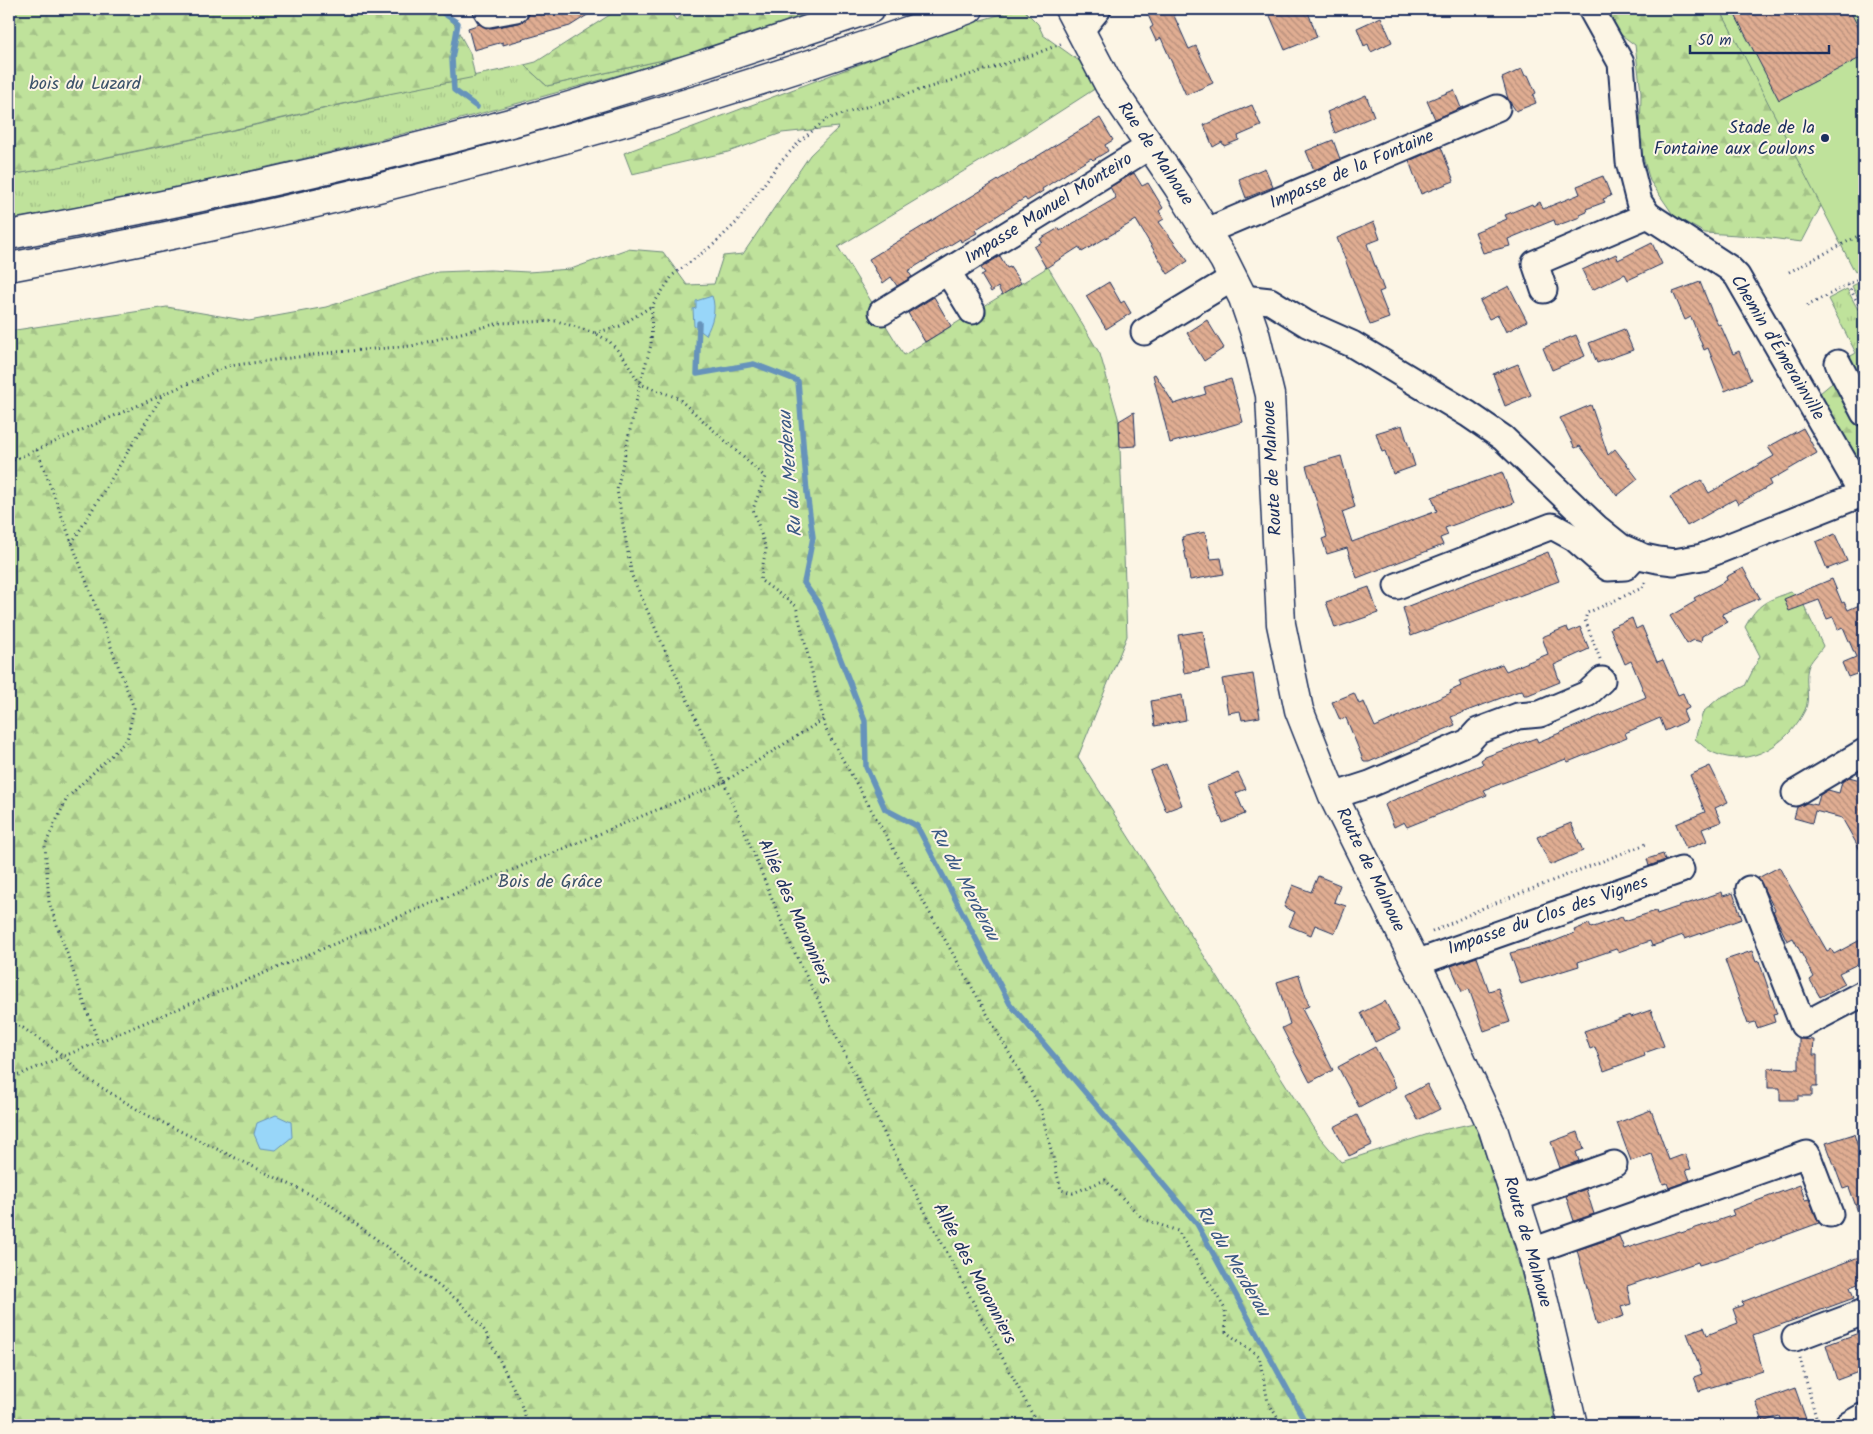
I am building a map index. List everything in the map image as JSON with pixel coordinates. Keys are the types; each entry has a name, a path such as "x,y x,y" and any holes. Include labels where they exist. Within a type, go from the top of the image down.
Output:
{"main road":[{"path":"9,235 114,216 293,177 462,136 680,73 870,9"},
{"path":"9,267 122,247 306,207 470,166 702,99 864,46 968,9"},
{"name":"Rue de Malnoue","path":"1080,16 1109,85 1207,231 1238,288"},
{"name":"Route de Malnoue","path":"1238,288 1262,352 1270,395 1278,599 1286,653 1299,710 1333,796 1411,954 1493,1129 1517,1198 1532,1251 1573,1425"}],"street":[{"path":"486,9 489,14 516,9"},
{"name":"Chemin d'Émerainville","path":"1591,9 1621,63 1631,178 1639,202 1648,215 1729,268 1737,276 1863,493"},
{"name":"Impasse de la Fontaine","path":"1207,231 1497,108"},
{"name":"Impasse Manuel Monteiro","path":"882,312 1150,146"},
{"path":"1544,290 1534,263 1648,215"},
{"name":"Impasse Manuel Monteiro","path":"948,272 972,311"},
{"path":"1144,332 1238,288 1270,301 1308,324 1352,344 1468,414 1503,438 1528,460 1608,539 1647,557 1688,560 1702,557 1863,493"},
{"path":"1838,363 1864,413"},
{"path":"1397,586 1552,526 1574,538 1608,568 1626,567 1647,557"},
{"path":"1333,796 1370,784 1468,742 1478,732 1494,725 1518,716 1540,714 1587,694 1602,680"},
{"path":"1795,793 1864,752"},
{"name":"Impasse du Clos des Vignes","path":"1411,954 1681,870"},
{"path":"1749,889 1803,1025 1864,993"},
{"path":"1532,1251 1807,1154 1830,1214"},
{"path":"1517,1198 1614,1164"},
{"path":"1795,1338 1864,1312"},
{"path":"1848,1425 1864,1416"}],"path":[{"path":"595,333 620,326 652,306 673,275 714,244 736,223 776,166 800,141 827,118 1060,46 1080,16"},
{"path":"1790,272 1864,232"},
{"path":"1807,306 1864,276"},
{"path":"1848,284 1864,314"},
{"name":"Allée des Maronniers","path":"652,306 651,345 640,384 617,490 632,576 724,782 792,947 887,1139 1038,1425"},
{"path":"9,462 228,366 336,352 412,346 499,323 557,321 595,333 610,342 623,356 640,384 678,398 765,477 753,508 766,548 760,580 796,606 826,730 1041,1109 1061,1190 1073,1193 1105,1180 1144,1218 1178,1231 1225,1309 1226,1332 1259,1356 1268,1402 1282,1425"},
{"path":"72,543 162,396"},
{"path":"37,450 134,708 127,740 67,798 45,845 50,902 98,1042"},
{"path":"1602,680 1601,662 1585,616 1591,609 1642,588 1647,557"},
{"path":"9,1079 724,782 824,719"},
{"path":"1411,954 1483,908 1646,844"},
{"path":"9,1022 23,1028 65,1056 84,1077 145,1114 328,1203 359,1228 398,1253 460,1302 485,1331 519,1399 528,1425"},
{"path":"1795,1338 1818,1425"}],"green space":[{"name":"bois du Luzard","path":"9,9 446,9 470,53 475,77 368,98 211,135 65,166 9,175"},
{"path":"619,9 668,9 676,20 691,9 842,9 694,53 547,86 524,65 536,62"},
{"name":"Bois de Grâce","path":"1023,9 1038,24 1043,35 1107,81 1017,139 838,247 904,355 1048,267 1100,354 1119,421 1127,636 1078,757 1317,1134 1341,1162 1438,1131 1474,1123 1511,1234 1540,1349 1556,1425 9,1425 9,331 167,307 249,321 326,307 438,272 490,270 528,272 571,269 627,249 663,252 687,285 714,284 723,256 743,254 810,155 839,127 782,133 728,152 632,174 624,153 964,25"},
{"path":"1596,9 1726,9 1823,202 1802,242 1754,236 1705,233 1674,216 1650,181 1640,146 1641,92 1635,45 1604,22"},
{"name":"Stade de la Fontaine aux Coulons","path":"1720,9 1864,9 1864,267 1855,272"},
{"path":"694,53 524,102 268,167 96,204 9,220 9,175 143,150 385,94 524,65 547,86"},
{"path":"1864,280 1864,309 1852,286"},
{"path":"1847,289 1864,321 1864,400 1844,360 1856,353 1828,299"},
{"path":"1832,383 1838,384 1863,432 1864,458 1858,463 1821,399 1820,393"},
{"path":"1791,592 1800,597 1823,646 1808,668 1807,705 1805,710 1789,733 1767,750 1741,758 1728,757 1711,752 1695,739 1703,712 1719,698 1745,686 1760,656 1745,627 1754,613 1764,604"}],"water":[{"path":"712,296 713,316 706,335 694,326 693,309 696,308 696,301"},
{"path":"276,1115 291,1122 292,1137 276,1150 260,1148 254,1134 257,1123"}],"building":[{"path":"546,9 597,9 570,26 503,45 503,42 474,50 468,28 480,24 492,28 519,23 526,20 530,13"},
{"path":"1156,9 1171,9 1189,49 1196,46 1213,83 1186,95 1161,38 1156,41 1150,28 1153,26 1147,13"},
{"path":"1267,9 1307,9 1317,37 1285,50"},
{"path":"1732,9 1849,9 1864,38 1864,56 1779,100"},
{"path":"1381,17 1392,42 1371,52 1368,44 1364,46 1357,28"},
{"path":"1522,69 1525,76 1528,75 1536,93 1533,95 1536,103 1516,111 1508,99 1502,78"},
{"path":"1454,90 1461,108 1435,119 1427,101"},
{"path":"1366,95 1374,116 1335,133 1327,112"},
{"path":"1252,105 1261,126 1238,136 1239,140 1224,146 1222,142 1213,147 1204,125"},
{"path":"1100,118 1113,140 1105,145 1108,151 1093,160 1091,158 1042,189 1043,191 1027,201 1025,198 975,230 977,233 961,242 960,239 908,271 912,277 897,286 891,277 883,283 869,259"},
{"path":"1333,140 1340,159 1314,170 1306,151"},
{"path":"1441,147 1454,181 1421,194 1409,161"},
{"path":"1265,168 1273,187 1246,198 1239,179"},
{"path":"1134,173 1142,186 1148,183 1163,208 1159,211 1164,219 1159,222 1188,261 1168,274 1136,220 1082,252 1079,247 1046,268 1034,247 1042,242 1040,239 1059,228 1060,231 1116,198 1110,187"},
{"path":"1603,176 1611,196 1603,199 1605,202 1586,209 1587,212 1580,215 1580,217 1556,226 1554,220 1508,239 1510,246 1483,253 1475,232 1507,219 1505,215 1532,204 1533,206 1540,202 1543,209 1580,194 1577,186"},
{"path":"1374,222 1380,239 1367,244 1384,290 1379,292 1389,318 1370,325 1337,238"},
{"path":"1652,243 1662,264 1628,280 1625,274 1592,290 1582,270 1616,254 1618,260"},
{"path":"1000,256 1007,268 1010,267 1021,283 1002,295 998,287 991,292 981,275 985,273 981,268"},
{"path":"1109,282 1121,303 1124,301 1131,313 1106,329 1086,296"},
{"path":"1700,282 1714,317 1718,325 1720,324 1733,354 1739,351 1751,380 1725,391 1708,348 1704,350 1691,317 1685,320 1673,292"},
{"path":"1509,286 1527,321 1506,332 1498,315 1489,319 1480,301"},
{"path":"934,297 951,326 925,342 908,313"},
{"path":"1207,320 1224,348 1204,361 1187,333"},
{"path":"1624,329 1633,350 1597,363 1589,343"},
{"path":"1576,335 1585,356 1552,370 1543,348"},
{"path":"1518,364 1531,395 1505,406 1493,374"},
{"path":"1155,374 1174,404 1206,394 1204,387 1231,379 1243,422 1170,443 1153,375"},
{"path":"1591,405 1608,455 1615,449 1638,479 1617,496 1580,446 1575,448 1560,418"},
{"path":"1134,412 1136,446 1120,447 1119,421"},
{"path":"1402,425 1415,466 1393,474 1385,451 1382,452 1376,433"},
{"path":"1803,428 1817,453 1769,481 1771,485 1738,504 1735,499 1687,526 1670,497 1701,480 1709,493 1774,456 1768,447"},
{"path":"1341,456 1355,507 1342,512 1352,542 1437,511 1432,497 1502,472 1514,503 1445,528 1448,535 1440,538 1443,545 1357,578 1347,548 1327,554 1322,539 1327,537 1306,466"},
{"path":"1205,532 1211,559 1221,558 1224,574 1190,580 1182,537"},
{"path":"1835,534 1847,561 1827,569 1816,542"},
{"path":"1548,552 1559,581 1411,636 1403,608"},
{"path":"1743,568 1760,598 1722,614 1727,622 1702,636 1701,642 1694,640 1687,644 1670,616 1696,601 1694,598 1727,580 1726,577"},
{"path":"1832,579 1842,603 1844,602 1848,610 1864,603 1864,676 1862,672 1848,677 1842,663 1856,657 1843,627 1838,629 1833,617 1827,619 1819,600 1789,611 1784,599"},
{"path":"1369,587 1378,613 1335,628 1326,602"},
{"path":"1632,618 1636,629 1642,626 1657,662 1663,660 1678,695 1683,693 1689,708 1683,711 1687,721 1665,731 1660,718 1625,733 1627,738 1568,762 1566,759 1484,790 1487,795 1407,827 1404,822 1394,827 1385,805 1389,802 1483,764 1481,760 1485,757 1536,738 1538,742 1646,697 1631,661 1625,664 1610,628"},
{"path":"1567,627 1569,632 1580,627 1589,649 1554,665 1560,682 1528,695 1524,695 1522,690 1451,717 1455,725 1369,762 1364,762 1346,718 1340,720 1332,702 1354,693 1359,704 1364,702 1375,727 1451,693 1450,691 1461,686 1459,681 1502,664 1506,671 1548,654 1542,637"},
{"path":"1203,631 1210,669 1184,673 1178,635"},
{"path":"1253,674 1260,717 1242,720 1240,711 1228,713 1222,679"},
{"path":"1182,695 1186,720 1155,726 1151,701"},
{"path":"1166,764 1182,805 1166,811 1150,771"},
{"path":"1710,766 1728,802 1715,808 1721,822 1702,829 1707,841 1686,849 1676,824 1705,812 1690,775"},
{"path":"1238,773 1246,789 1236,793 1245,814 1223,823 1207,786"},
{"path":"1849,777 1864,781 1864,857 1842,818 1815,811 1812,823 1794,818 1797,807 1807,803 1817,805 1820,795 1828,790 1839,793 1842,782"},
{"path":"1571,823 1583,851 1550,865 1537,837"},
{"path":"1663,854 1665,860 1649,866 1647,859"},
{"path":"1779,867 1827,951 1831,949 1834,954 1864,938 1864,961 1839,973 1845,984 1820,997 1810,980 1814,977 1793,938 1787,941 1773,911 1775,910 1758,878"},
{"path":"1318,876 1340,885 1334,902 1346,906 1335,933 1315,925 1311,935 1289,926 1295,912 1284,907 1293,885 1311,892"},
{"path":"1722,892 1723,896 1733,893 1742,919 1685,939 1683,935 1652,946 1650,941 1618,952 1616,949 1578,962 1579,966 1521,984 1510,953 1552,942 1575,933 1574,930 1589,924 1591,928 1622,917 1624,921 1656,911 1657,914"},
{"path":"1752,951 1756,962 1759,961 1777,1014 1773,1015 1775,1022 1757,1028 1755,1022 1748,1024 1725,960"},
{"path":"1477,957 1489,991 1498,988 1510,1022 1484,1031 1469,989 1462,992 1451,966"},
{"path":"1299,975 1309,1006 1302,1009 1333,1070 1310,1082 1282,1028 1290,1024 1277,982"},
{"path":"1385,1001 1400,1030 1375,1042 1361,1013"},
{"path":"1651,1010 1664,1046 1644,1053 1645,1056 1604,1071 1595,1047 1590,1049 1584,1031 1630,1015 1631,1017"},
{"path":"1799,1039 1814,1040 1813,1055 1817,1055 1817,1087 1812,1087 1812,1096 1798,1096 1798,1100 1780,1100 1780,1088 1768,1088 1768,1068 1799,1069"},
{"path":"1375,1047 1396,1087 1359,1107 1338,1067"},
{"path":"1427,1084 1440,1109 1418,1120 1405,1096"},
{"path":"1651,1110 1669,1160 1685,1154 1691,1169 1686,1170 1690,1180 1669,1188 1667,1183 1663,1184 1652,1154 1631,1161 1617,1123"},
{"path":"1357,1115 1372,1145 1349,1156 1334,1127"},
{"path":"1578,1132 1584,1149 1576,1152 1579,1161 1560,1168 1551,1142"},
{"path":"1854,1134 1862,1160 1864,1160 1864,1222 1862,1223 1849,1187 1843,1189 1826,1143"},
{"path":"1800,1185 1805,1200 1809,1199 1819,1223 1723,1258 1699,1265 1698,1262 1627,1286 1631,1304 1621,1307 1624,1316 1597,1325 1577,1250 1619,1236 1624,1249 1680,1231 1681,1233 1734,1215 1732,1210"},
{"path":"1586,1189 1594,1214 1574,1221 1566,1196"},
{"path":"1864,1255 1864,1277 1857,1280 1858,1284 1850,1287 1854,1298 1753,1335 1763,1371 1699,1391 1694,1377 1702,1374 1687,1333 1704,1327 1707,1335 1738,1323 1733,1309 1743,1305 1742,1302"},
{"path":"1864,1331 1864,1370 1837,1380 1826,1345"},
{"path":"1795,1388 1807,1422 1798,1425 1782,1425 1779,1416 1763,1422 1756,1402"}],"waterway":[{"name":"Ru du Merderau","path":"437,9 458,23 452,59 454,90 477,107"},
{"name":"Ru du Merderau","path":"699,323 697,374 754,364 798,381 807,493 813,537 804,583 819,604 865,721 866,767 885,809 917,826 1010,1004 1197,1224 1307,1425"}],"place":[{"name":"Stade de la Fontaine aux Coulons","path":"1825,138"}]}
